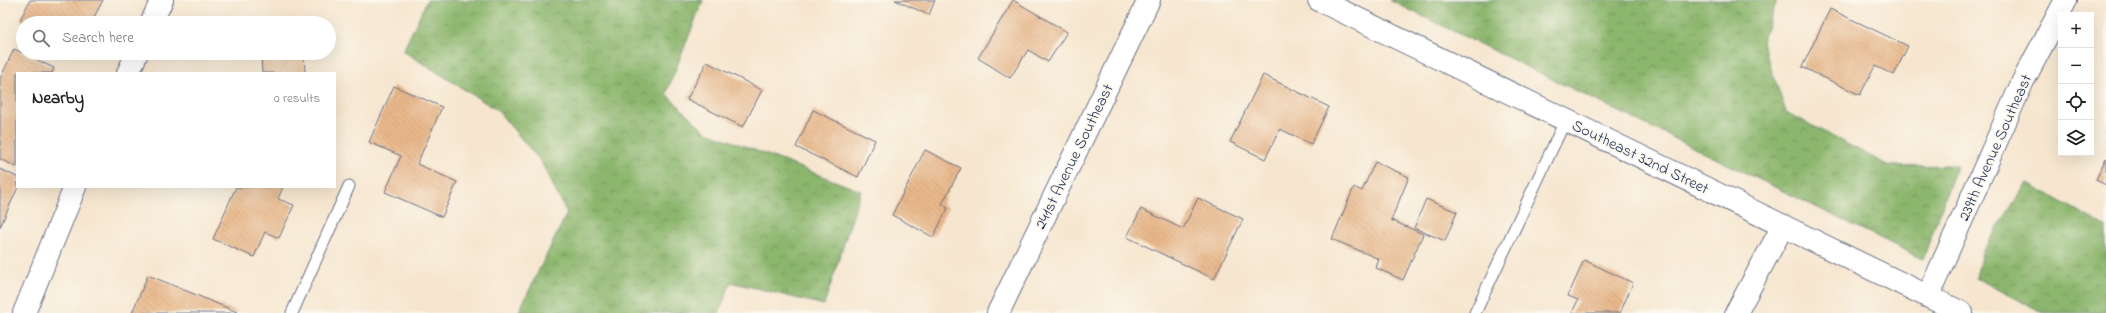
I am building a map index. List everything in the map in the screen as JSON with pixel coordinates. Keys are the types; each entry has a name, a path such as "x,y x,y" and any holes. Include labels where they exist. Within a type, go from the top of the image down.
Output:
{"street":[{"path":"154,16 162,0"},
{"name":"241st Avenue Southeast","path":"998,313 1149,0"},
{"name":"Southeast 32nd Street","path":"1319,0 1962,313"},
{"name":"239th Avenue Southeast","path":"1928,296 2023,81 2066,0"},
{"path":"128,72 134,60"},
{"path":"24,313 75,188"},
{"path":"1736,313 1783,226"}],"lane":[{"path":"1474,313 1566,119"},
{"path":"292,313 349,186"}],"green space":[{"path":"427,0 703,0 666,94 705,131 861,191 824,305 731,282 719,313 518,313 567,213 541,162 497,110 403,51"},
{"path":"1389,0 1777,0 1762,42 1786,112 1889,166 1957,165 1923,259"},
{"path":"2027,182 2106,227 2106,313 2044,313 1976,278 1982,252"}],"building":[{"path":"30,0 103,0 95,16 22,16"},
{"path":"895,0 935,0 929,15"},
{"path":"1013,0 1067,32 1048,62 1028,50 1010,78 978,58"},
{"path":"1830,9 1908,46 1894,75 1875,66 1860,95 1802,67"},
{"path":"14,49 16,50 16,60 37,60 54,68 52,72 16,72 16,167 0,159 0,79"},
{"path":"261,60 304,60 305,72 262,72"},
{"path":"707,62 762,90 743,127 687,99"},
{"path":"1263,75 1329,107 1311,144 1280,129 1265,159 1230,142"},
{"path":"394,86 442,107 417,164 457,182 442,217 385,192 401,156 369,142"},
{"path":"813,110 875,140 858,177 796,147"},
{"path":"925,150 961,168 942,204 948,208 933,237 892,215"},
{"path":"2106,158 2106,185 2096,180"},
{"path":"1375,162 1409,177 1391,220 1423,234 1403,280 1376,268 1379,259 1332,239 1354,187 1362,191"},
{"path":"0,169 16,177 16,188 18,188 0,227"},
{"path":"236,188 283,188 278,199 294,205 279,238 265,232 254,257 213,239"},
{"path":"1198,198 1243,219 1214,279 1127,237 1141,209 1183,229"},
{"path":"1426,199 1457,212 1445,241 1414,228"},
{"path":"1584,260 1633,283 1620,313 1572,313 1578,300 1568,296"},
{"path":"148,275 237,312 237,313 132,313"}]}
